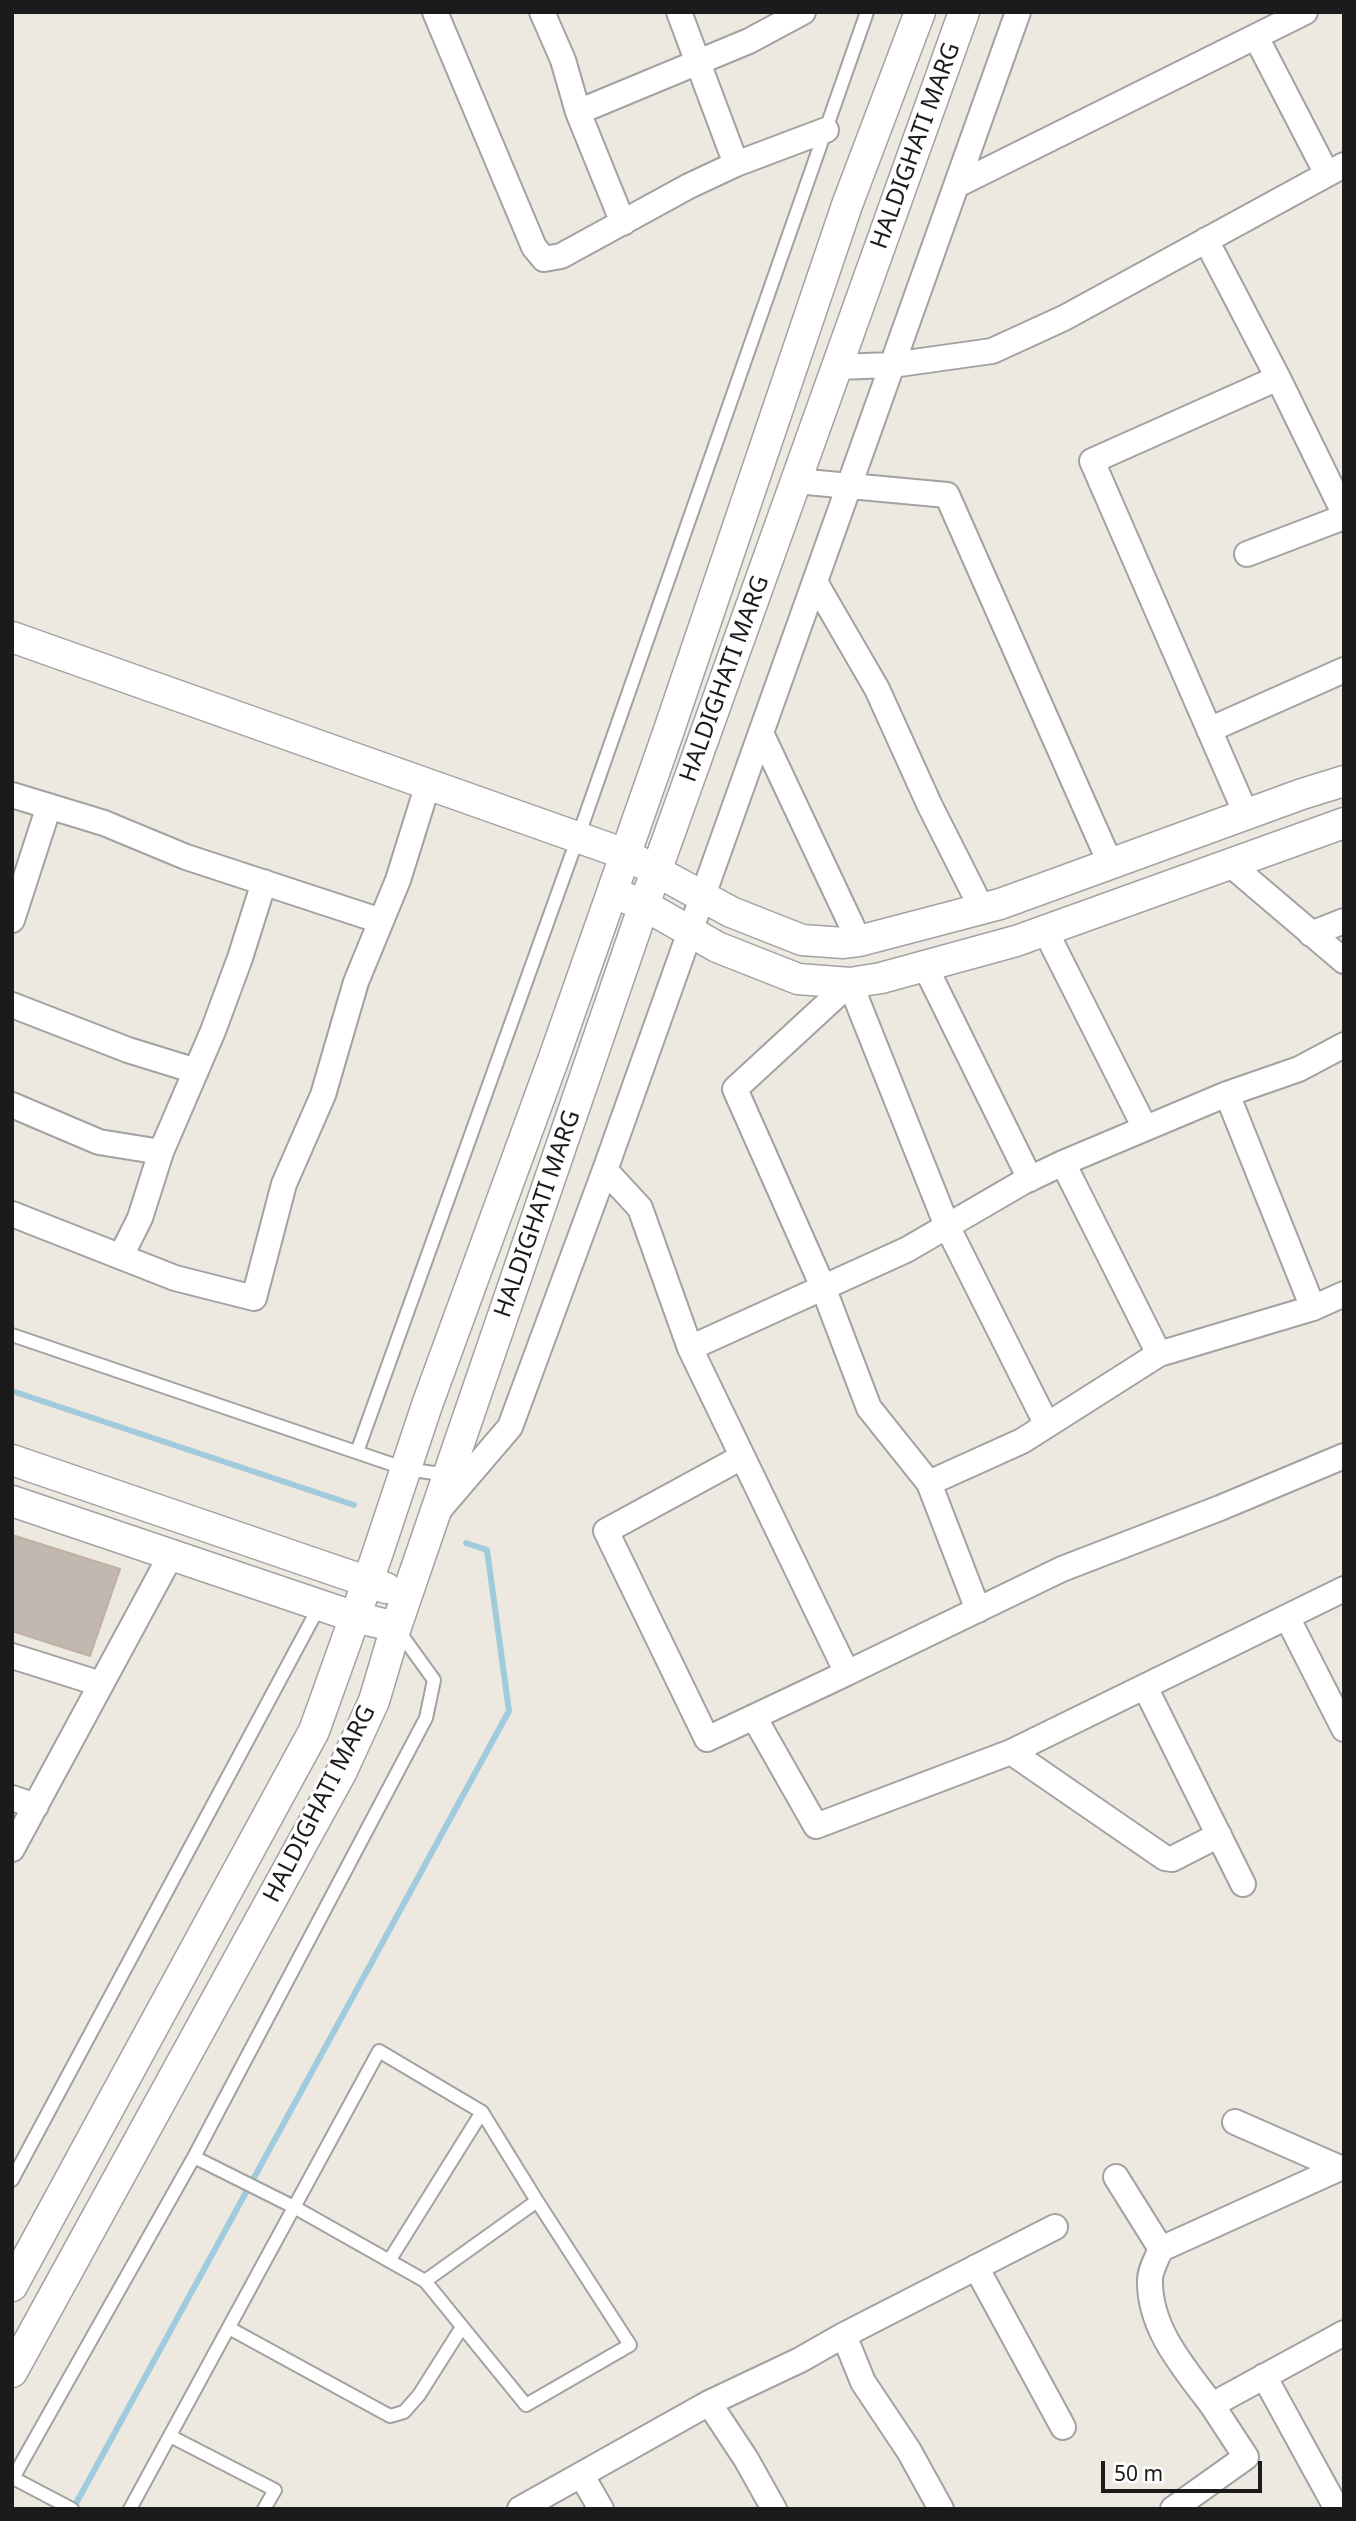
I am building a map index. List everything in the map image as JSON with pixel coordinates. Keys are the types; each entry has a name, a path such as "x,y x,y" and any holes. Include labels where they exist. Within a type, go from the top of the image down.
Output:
{"street":[{"path":"435,12 534,247 544,259 561,256 736,163 826,130"},
{"path":"542,12 563,60 578,112 623,223"},
{"path":"678,12 736,163"},
{"path":"578,112 749,41 803,12"},
{"name":"HALDIGHATI MARG","path":"12,2286 314,1731 625,854 847,205 920,12"},
{"name":"HALDIGHATI MARG","path":"12,2372 342,1771 374,1701 396,1627 643,905 964,12"},
{"path":"435,1515 510,1427 613,1177 690,932 1018,12"},
{"path":"957,185 1305,12"},
{"path":"837,367 892,365 992,351 1064,318 1339,169 1256,37"},
{"path":"1206,240 1278,378 1344,515 1247,554"},
{"path":"1246,814 1092,461 1278,378"},
{"path":"796,481 947,495 1110,863"},
{"path":"815,582 877,689 930,806 982,909"},
{"path":"12,637 625,854 731,912 802,940 844,943 859,941 982,909 1344,781"},
{"path":"1209,730 1344,670"},
{"path":"761,733 859,941"},
{"path":"12,1214 175,1278 254,1298 284,1184 323,1094 356,982 398,880 428,784"},
{"path":"12,795 104,823 186,857 381,921"},
{"path":"12,920 49,806"},
{"path":"611,893 643,905 717,947 797,979 850,983 881,978 1016,941 1344,823"},
{"path":"1230,864 1344,961"},
{"path":"121,1256 140,1217 161,1152 240,958 264,882"},
{"path":"1311,934 1344,921"},
{"path":"1045,930 1145,1128"},
{"path":"925,966 1030,1179"},
{"path":"850,983 947,1226 1047,1426"},
{"path":"850,983 735,1089 823,1287 869,1408 929,1483 978,1610"},
{"path":"12,1005 128,1050 196,1071"},
{"path":"690,1348 906,1250 1063,1163 1227,1094 1299,1069 1344,1045"},
{"path":"1227,1094 1313,1308"},
{"path":"12,1105 99,1142 161,1152"},
{"path":"1063,1163 1159,1354"},
{"path":"613,1177 640,1208 690,1348 847,1673"},
{"path":"929,1483 1022,1441 1159,1354 1313,1308 1344,1294"},
{"path":"742,1457 606,1531 707,1739 1062,1569 1220,1508 1344,1456"},
{"path":"12,1460 407,1595"},
{"path":"12,1501 355,1617 396,1627"},
{"path":"12,1849 24,1802 101,1684 171,1555"},
{"path":"754,1717 816,1826 1011,1752 1344,1589"},
{"path":"1287,1617 1344,1729"},
{"path":"12,1656 101,1684"},
{"path":"1145,1687 1243,1884"},
{"path":"1011,1752 1165,1858 1172,1859 1219,1835"},
{"path":"1236,2122 1342,2169"},
{"path":"1173,2509 1246,2457 1172,2351 1154,2312 1149,2278 1161,2249 1342,2169"},
{"path":"1116,2178 1161,2249"},
{"path":"520,2509 709,2403 800,2360 1055,2227"},
{"path":"976,2267 1063,2427"},
{"path":"1212,2405 1344,2333"},
{"path":"844,2335 863,2382 909,2451 941,2509"},
{"path":"1264,2376 1337,2509"},
{"path":"709,2403 746,2459 774,2509"},
{"path":"582,2476 601,2509"}],"lane":[{"path":"358,1452 578,837 867,12"},
{"path":"12,1335 406,1469 448,1475"},
{"path":"12,2180 320,1605"},
{"path":"72,2509 12,2478 194,2157 426,1718 434,1680 396,1627"},
{"path":"130,2509 295,2207 379,2051 482,2112 630,2345 526,2405 425,2281 295,2207 194,2157"},
{"path":"389,2261 482,2112"},
{"path":"425,2281 537,2201"},
{"path":"229,2328 390,2416 404,2412 419,2395 463,2327"},
{"path":"170,2436 275,2490 264,2509"}],"building":[{"path":"12,1535 120,1569 90,1656 12,1631"}],"waterway":[{"path":"12,1391 354,1505"},
{"path":"73,2509 509,1711 487,1550 466,1543"}]}
